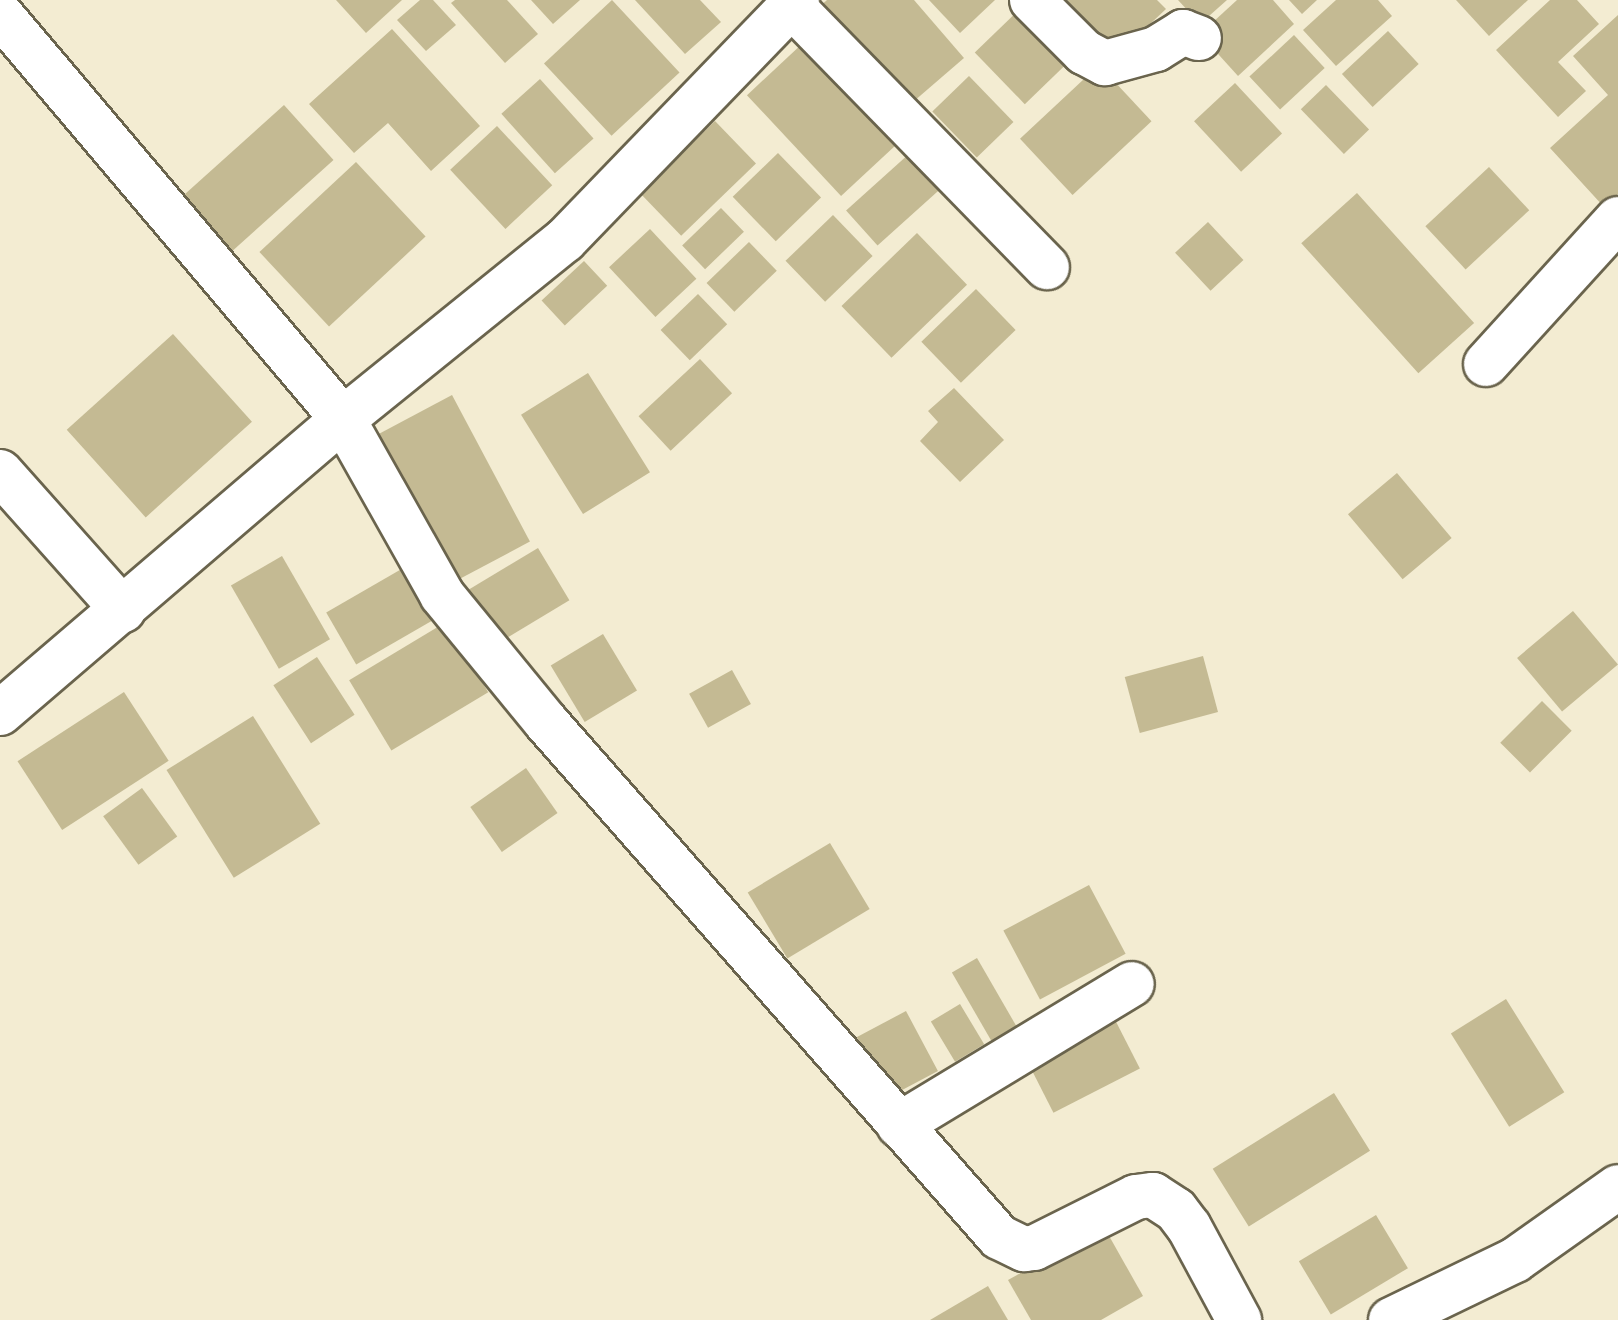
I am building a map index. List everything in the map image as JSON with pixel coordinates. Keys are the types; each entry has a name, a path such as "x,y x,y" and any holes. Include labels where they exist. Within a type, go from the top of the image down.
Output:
{"street":[{"path":"1032,0 1084,52 1105,63 1156,49 1183,32 1199,38"},
{"path":"0,713 343,419 565,240 795,3 1047,267"},
{"path":"0,14 343,419 442,595 999,1237 1024,1249 1136,1197 1166,1201 1189,1227 1239,1320"},
{"path":"1486,364 1618,219"},
{"path":"0,472 123,610"},
{"path":"899,1125 1132,984"},
{"path":"1391,1320 1515,1260 1618,1187"}],"building":[{"path":"336,0 402,0 366,33"},
{"path":"420,0 433,0 456,25 426,51 397,20"},
{"path":"455,0 507,0 538,34 505,63 451,3"},
{"path":"531,0 580,0 553,24"},
{"path":"612,0 680,72 612,136 544,63"},
{"path":"635,0 700,0 721,22 685,54"},
{"path":"827,0 914,0 964,58 906,108 819,7"},
{"path":"929,0 995,0 960,33"},
{"path":"1046,0 1157,0 1166,9 1117,55"},
{"path":"1178,0 1227,0 1200,24"},
{"path":"1237,0 1273,0 1294,24 1238,76 1200,34"},
{"path":"1289,0 1317,0 1302,14"},
{"path":"1336,0 1378,0 1392,16 1336,66 1303,30"},
{"path":"1456,0 1528,0 1489,36"},
{"path":"1550,0 1577,0 1599,24 1558,62 1586,91 1558,117 1496,50"},
{"path":"1028,1 1078,53 1025,104 975,52"},
{"path":"1618,15 1618,194 1604,207 1550,148 1608,95 1573,56"},
{"path":"392,29 480,126 431,171 388,123 354,153 309,104"},
{"path":"1388,31 1419,64 1373,107 1342,74"},
{"path":"1294,35 1325,68 1280,110 1249,77"},
{"path":"804,42 898,143 841,196 747,95"},
{"path":"1099,65 1152,121 1073,195 1020,139"},
{"path":"969,76 1013,122 977,157 932,111"},
{"path":"540,79 594,138 555,173 501,114"},
{"path":"1235,83 1282,133 1241,172 1194,121"},
{"path":"1326,85 1369,130 1344,154 1301,109"},
{"path":"284,105 334,160 229,254 179,199"},
{"path":"715,121 756,163 681,236 640,193"},
{"path":"497,126 552,185 505,229 450,170"},
{"path":"778,153 821,198 776,241 733,197"},
{"path":"910,153 941,188 878,245 846,211"},
{"path":"356,162 426,237 329,327 259,252"},
{"path":"1489,167 1529,210 1466,269 1425,226"},
{"path":"1357,193 1474,323 1418,373 1301,243"},
{"path":"721,208 744,232 705,269 682,246"},
{"path":"833,215 873,256 825,302 786,261"},
{"path":"1208,222 1243,260 1211,291 1175,253"},
{"path":"650,229 696,279 655,317 609,267"},
{"path":"917,233 967,285 891,358 841,306"},
{"path":"749,242 777,271 734,312 707,283"},
{"path":"584,261 607,286 565,325 542,301"},
{"path":"976,289 1016,330 961,383 921,342"},
{"path":"698,294 727,324 690,360 661,330"},
{"path":"173,334 252,422 146,517 67,430"},
{"path":"700,359 732,393 671,451 639,416"},
{"path":"588,373 650,472 583,514 521,415"},
{"path":"954,388 1004,440 960,482 920,441 938,422 928,411"},
{"path":"452,395 530,542 457,581 379,434"},
{"path":"1397,473 1452,538 1403,579 1348,514"},
{"path":"538,548 569,600 497,644 465,592"},
{"path":"282,556 330,639 279,669 231,586"},
{"path":"405,567 435,619 356,664 326,612"},
{"path":"1573,611 1618,665 1562,712 1517,658"},
{"path":"446,622 488,692 391,750 349,680"},
{"path":"603,634 637,691 585,722 551,665"},
{"path":"1203,656 1218,712 1140,733 1125,677"},
{"path":"317,657 355,715 311,743 273,685"},
{"path":"732,670 751,704 708,728 689,694"},
{"path":"124,692 169,761 62,830 17,761"},
{"path":"1542,701 1572,731 1530,772 1500,743"},
{"path":"253,716 320,824 234,878 166,770"},
{"path":"526,768 558,813 502,852 470,807"},
{"path":"142,788 177,837 138,865 103,816"},
{"path":"830,843 870,909 787,958 748,892"},
{"path":"1089,885 1126,954 1040,999 1003,931"},
{"path":"977,958 1017,1027 992,1042 952,972"},
{"path":"1506,999 1564,1092 1509,1127 1451,1033"},
{"path":"960,1004 984,1044 955,1062 931,1022"},
{"path":"1109,1008 1140,1069 1053,1113 1023,1052"},
{"path":"906,1011 938,1071 888,1097 857,1037"},
{"path":"1334,1093 1370,1151 1249,1226 1213,1169"},
{"path":"1376,1215 1408,1268 1331,1314 1299,1261"},
{"path":"1104,1227 1143,1296 1101,1320 1031,1320 1008,1280"},
{"path":"988,1286 1008,1320 930,1320"}]}
